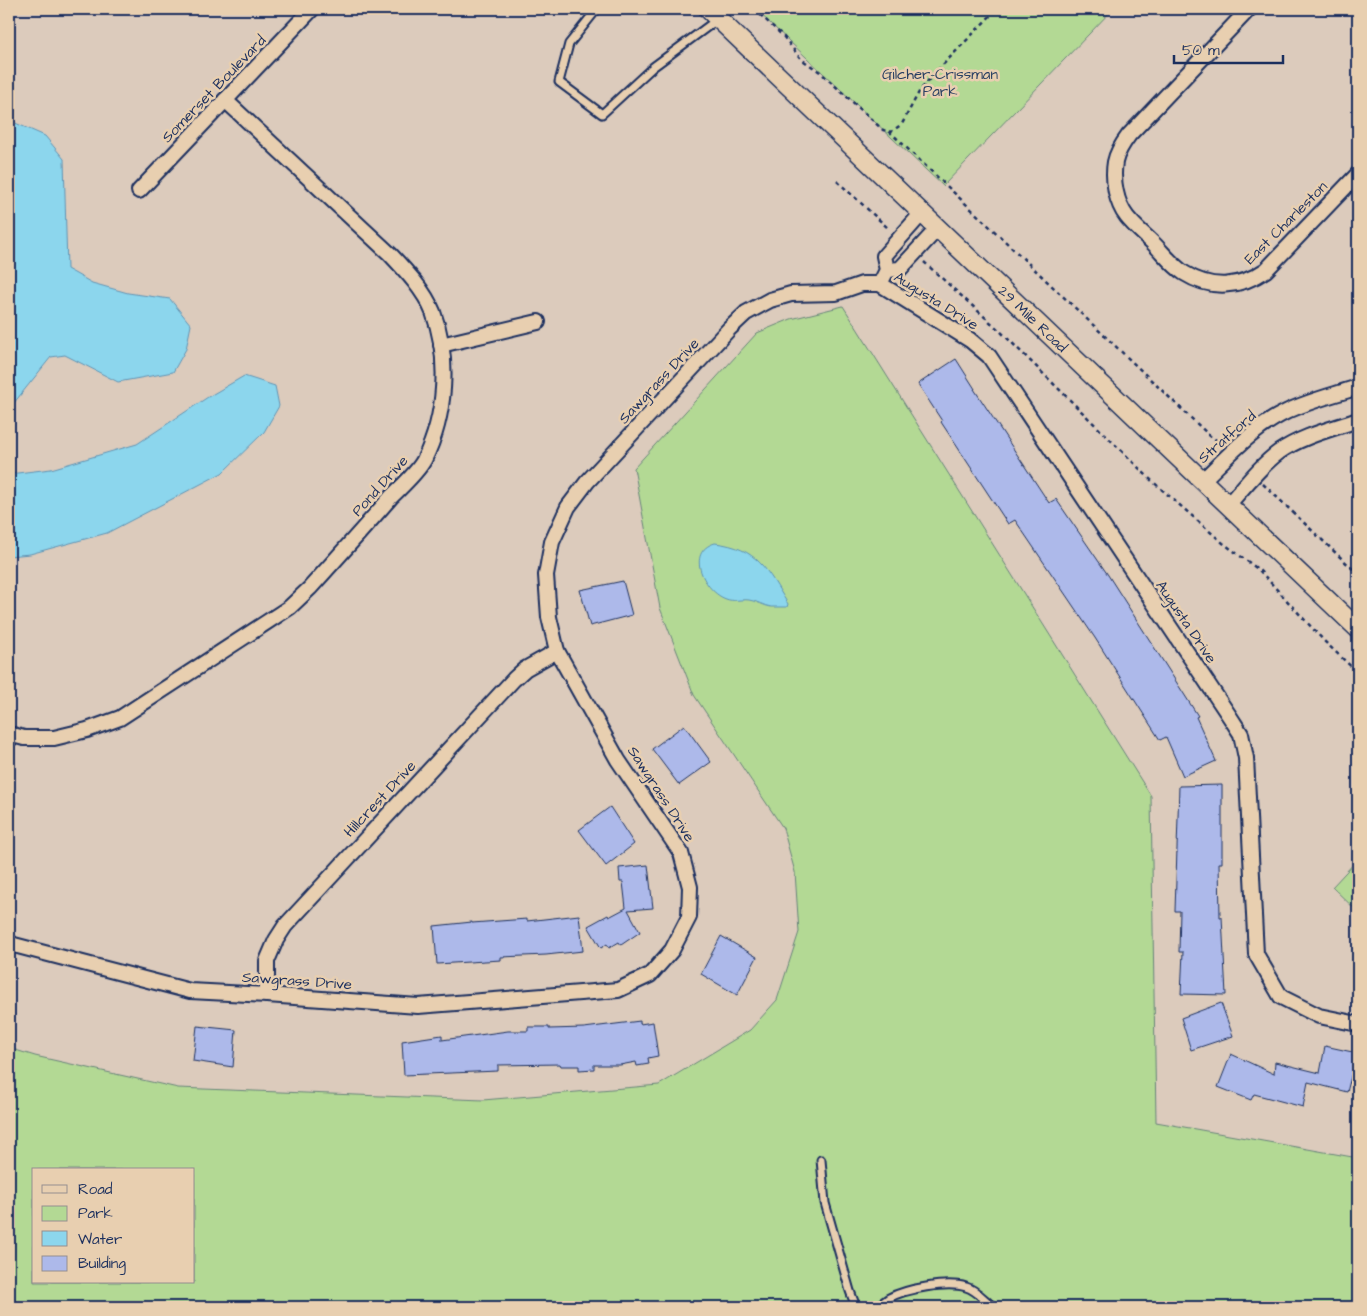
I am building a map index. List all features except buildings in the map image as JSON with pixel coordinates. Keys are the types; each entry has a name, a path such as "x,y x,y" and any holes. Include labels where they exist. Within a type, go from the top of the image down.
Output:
{"street":[{"name":"Somerset Boulevard","path":"139,191 312,9"},
{"name":"East Charleston","path":"1249,9 1129,135 1120,148 1115,161 1115,189 1126,216 1183,272 1207,283 1222,285 1238,284 1254,278 1266,270 1358,174"},
{"name":"29 Mile Road","path":"713,14 1358,629"},
{"name":"Pond Drive","path":"9,734 24,738 54,738 87,730 120,718 290,607 310,588 423,462 435,435 442,404 441,345 432,311 414,280 390,254 225,100"},
{"name":"Augusta Drive","path":"922,213 884,256 887,270 880,284 970,340 989,356 1241,734 1246,758 1256,954 1281,997 1319,1016 1358,1024"},
{"name":"Augusta Drive","path":"887,270 900,269 938,228"},
{"name":"Sawgrass Drive","path":"9,942 190,991 418,1006 618,990 650,975 672,950 689,917 690,887 681,853 618,760 557,651 549,617 546,575 552,542 568,508 587,482 746,313 770,300 791,294 836,293 862,284 880,284"},
{"path":"441,345 538,322"},
{"name":"Stratford","path":"1203,480 1244,440 1271,420 1299,406 1358,387"},
{"path":"1228,505 1280,452 1296,443 1358,420"},
{"name":"Hillcrest Drive","path":"267,995 267,961 276,940 285,926 514,679 525,669 557,651"}],"lane":[{"path":"597,9 569,44 559,82 602,114 713,14"},
{"path":"821,1160 825,1203 856,1307"},
{"path":"876,1307 906,1291 951,1286 965,1287 994,1307"}],"path":[{"path":"754,9 783,36 801,58 820,72 883,130 889,131 896,129 902,124 919,92 932,76 997,9"},
{"path":"889,131 1210,436 1231,453"},
{"path":"836,181 899,239"},
{"path":"914,253 999,330 1151,480 1223,543 1259,570 1325,642 1358,673"},
{"path":"1255,476 1358,574"}],"green space":[{"name":"Gilcher-Crissman Park","path":"755,9 1113,9 943,186"},
{"path":"843,306 1151,796 1156,1122 1358,1158 1358,1307 9,1307 9,1048 35,1056 178,1088 483,1100 659,1085 750,1030 777,1000 799,932 795,872 783,828 694,695 660,608 634,468 757,333 791,319"},
{"path":"1358,859 1358,912 1332,887"}],"water":[{"path":"13,122 45,136 64,159 67,269 92,283 128,293 170,299 191,325 186,349 173,372 118,382 65,355 51,357 9,409 9,124"},
{"path":"244,376 275,386 279,406 264,432 222,473 107,533 30,554 9,556 9,474 51,469 137,444 208,397"},
{"path":"715,543 742,550 760,563 781,592 788,604 787,607 771,607 749,600 729,600 711,589 705,581 699,563 701,555 706,548"}]}
